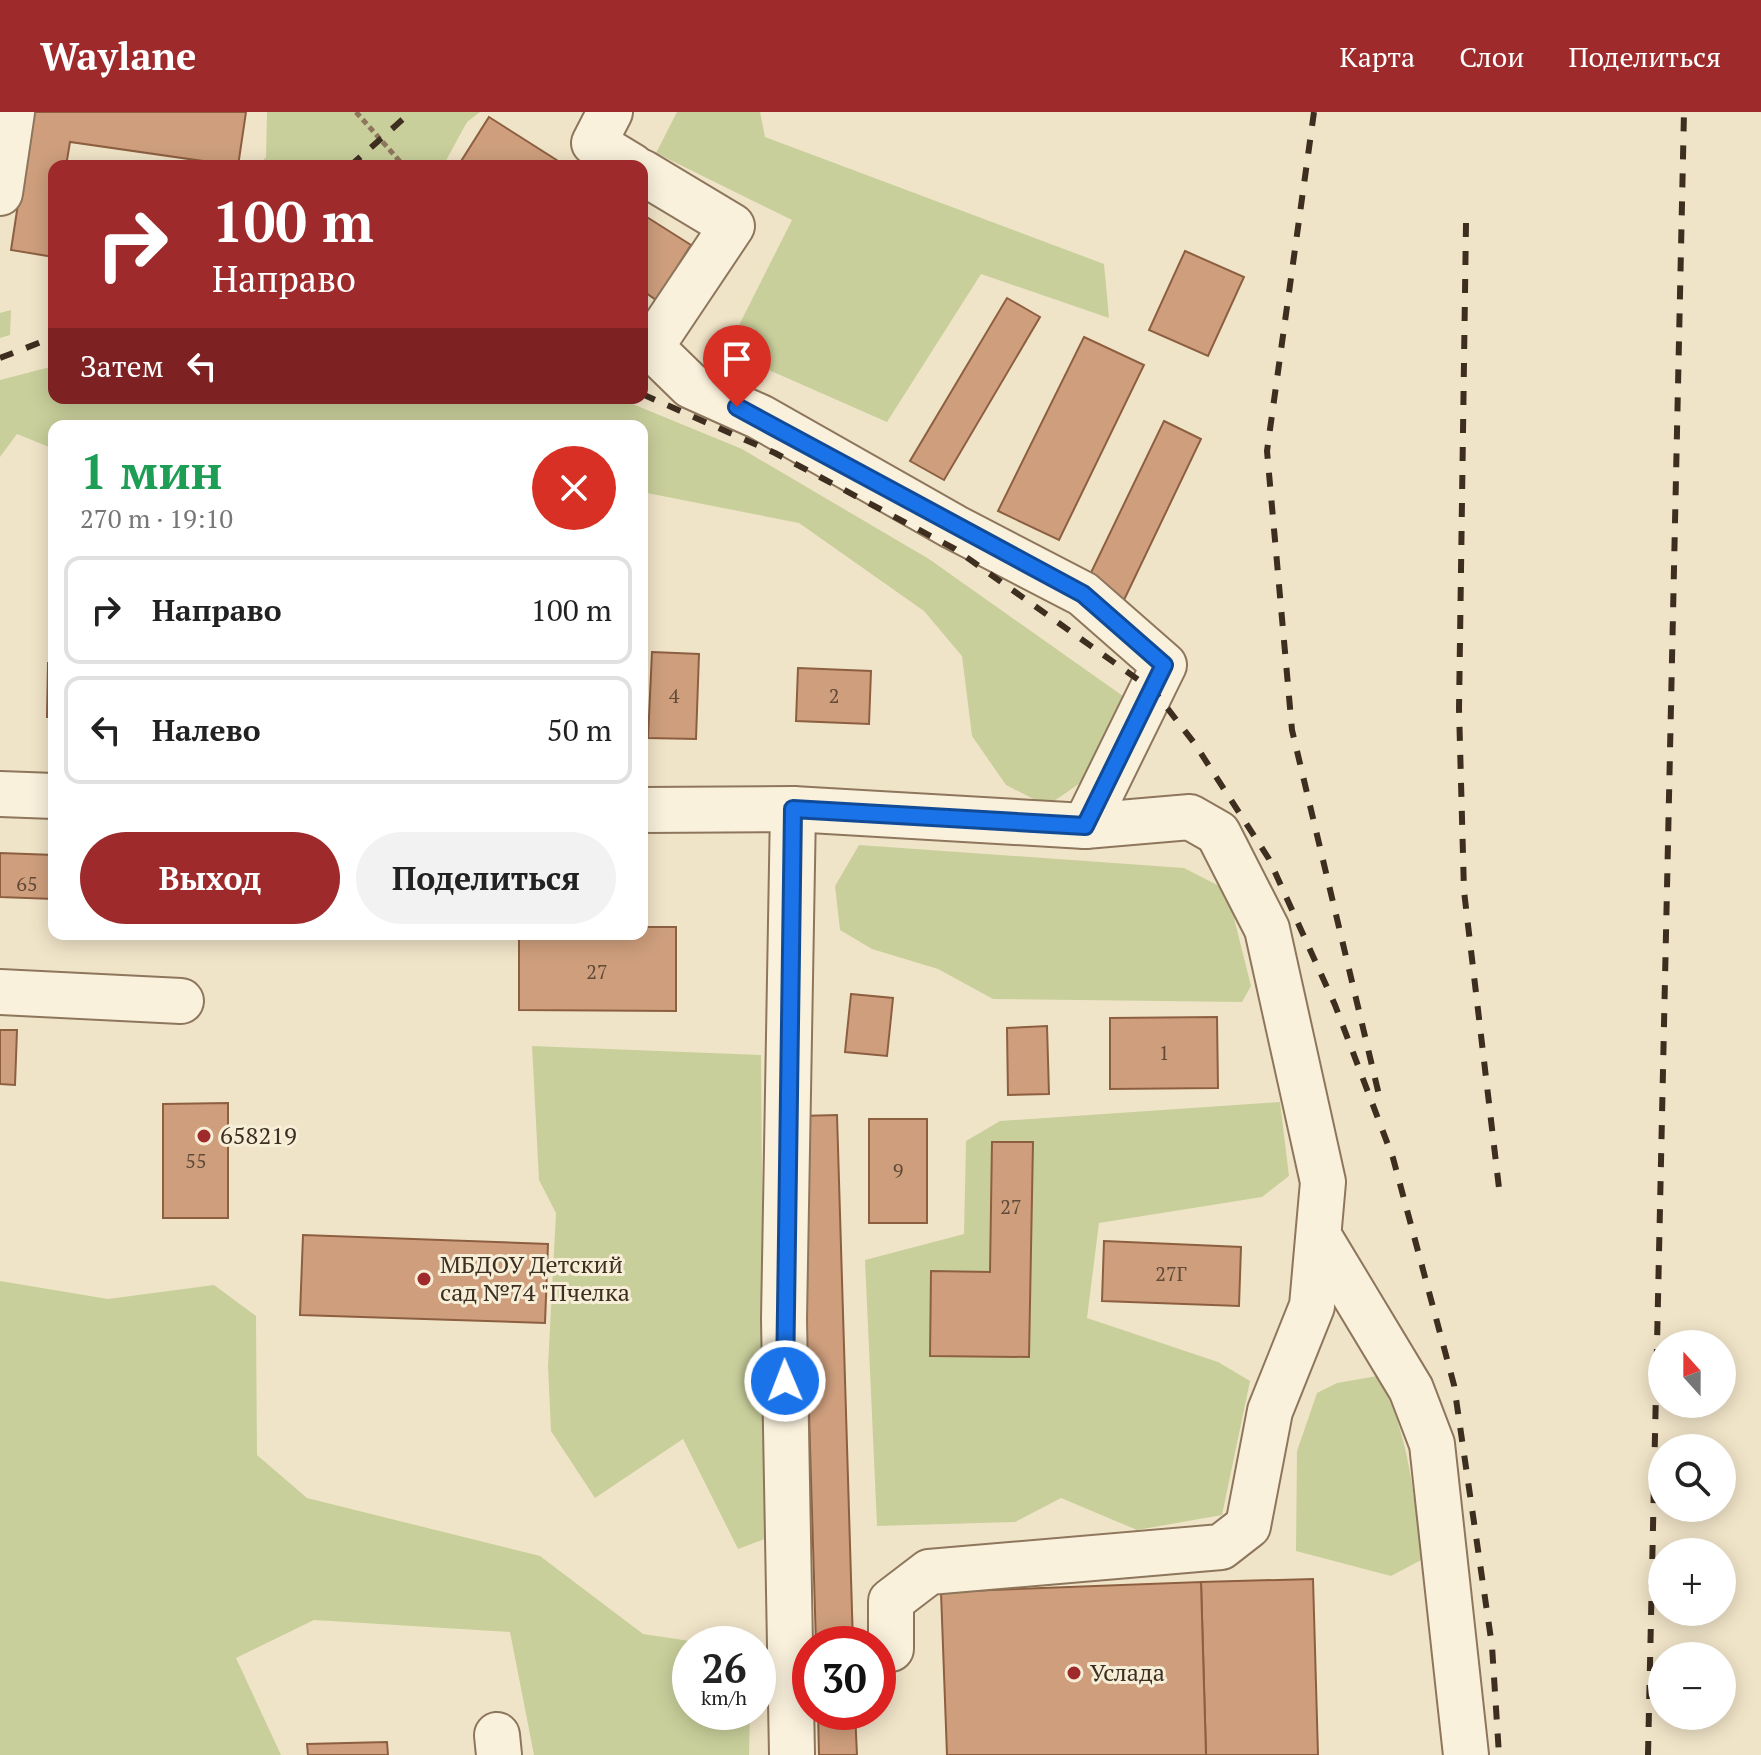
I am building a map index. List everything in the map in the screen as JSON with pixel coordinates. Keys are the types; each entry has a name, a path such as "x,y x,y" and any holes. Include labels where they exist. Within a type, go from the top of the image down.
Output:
{"street":[{"path":"0,193 12,112"},
{"path":"610,112 594,143 622,160"},
{"path":"648,176 732,226 651,347 691,386 760,417 954,527 1083,594 1164,665 1085,826"},
{"path":"0,794 48,796"},
{"path":"792,1755 784,1319 793,809"},
{"path":"648,810 793,809 1085,826 1190,817 1218,833 1267,929 1323,1182 1312,1306 1270,1411 1248,1526 1221,1547 929,1572 891,1601 891,1626"},
{"path":"0,992 181,1001"},
{"path":"1320,1238 1411,1389 1432,1444 1466,1755"}],"path":[{"path":"356,112 399,160"}],"green space":[{"path":"267,112 480,112 467,122 446,160 263,160 266,157"},
{"path":"677,112 760,112 765,137 1104,264 1109,318 981,274 887,422 726,351 792,220 656,153"},
{"path":"11,310 10,335 0,338 0,313"},
{"path":"48,368 48,404 633,404 742,449 929,559 1130,701 1083,781 1047,806 1006,785 972,736 962,656 924,611 799,523 648,493 648,420 48,420 48,447 17,434 0,457 0,380"},
{"path":"859,845 1184,868 1227,890 1251,986 1242,1002 993,999 938,969 872,949 840,930 835,886"},
{"path":"532,1046 761,1055 765,1539 738,1549 683,1439 595,1498 551,1431 548,1366 556,1213 539,1180"},
{"path":"1280,1102 1289,1176 1262,1197 1099,1223 1087,1318 1218,1362 1250,1381 1222,1515 1137,1530 1061,1498 1015,1522 877,1526 865,1260 964,1234 966,1141 1000,1121"},
{"path":"0,1281 108,1299 214,1285 256,1316 257,1455 307,1498 540,1556 643,1634 672,1638 672,1730 750,1730 749,1755 534,1755 510,1632 314,1620 236,1658 281,1755 0,1755"},
{"path":"1377,1376 1397,1419 1403,1442 1423,1559 1391,1576 1296,1551 1297,1451 1317,1393 1337,1383"}],"building":[{"path":"32,112 246,112 239,160 196,160 70,142 67,160 48,160 48,256 11,250"},
{"path":"489,117 557,160 462,160"},
{"path":"648,218 691,245 656,300 648,294"},
{"path":"1185,251 1244,277 1208,356 1149,330"},
{"path":"1007,298 1040,317 944,480 910,461"},
{"path":"1084,337 1144,365 1059,540 998,511"},
{"path":"1164,421 1201,439 1124,600 1086,583"},
{"path":"652,652 699,654 696,739 648,738"},
{"path":"798,668 871,671 869,724 796,721"},
{"path":"0,853 48,855 48,899 0,897"},
{"path":"648,927 676,927 676,1011 519,1010 519,940 648,940"},
{"path":"851,994 893,998 887,1056 845,1052"},
{"path":"1217,1017 1218,1088 1110,1089 1110,1018"},
{"path":"1047,1026 1049,1094 1008,1095 1007,1028"},
{"path":"0,1030 17,1030 15,1085 0,1084"},
{"path":"228,1103 228,1218 163,1218 163,1104"},
{"path":"837,1115 852,1626 815,1626 800,1116"},
{"path":"869,1119 927,1119 927,1223 869,1223"},
{"path":"992,1142 1033,1142 1029,1357 930,1356 931,1271 990,1272"},
{"name":"МБДОУ Детский сад №74 \"Пчелка","path":"303,1235 548,1244 545,1323 300,1315"},
{"path":"1104,1241 1241,1247 1239,1306 1102,1301"},
{"path":"1313,1579 1318,1755 1206,1755 1201,1582"},
{"name":"Услада","path":"1201,1582 1206,1755 947,1755 941,1592"},
{"path":"818,1730 856,1730 857,1755 819,1755"},
{"path":"387,1742 388,1755 308,1755 307,1744"}],"railway":[{"path":"357,160 411,112"},
{"path":"1314,112 1267,451 1292,730 1379,1095"},
{"path":"1648,1755 1684,112"},
{"path":"1466,223 1459,709 1464,891 1499,1188"},
{"path":"0,358 48,339"},
{"path":"648,397 775,453 955,549 1154,691 1195,744 1269,859 1335,1005 1393,1158 1454,1385 1492,1646 1499,1755"}],"place":[{"name":"658219","path":"204,1136"},
{"name":"МБДОУ Детский сад №74 \"Пчелка","path":"424,1279"},
{"name":"Услада","path":"1074,1673"}],"route":[{"path":"737,407 1083,594 1164,665 1154,691 1085,826 793,809 785,1381"}]}
